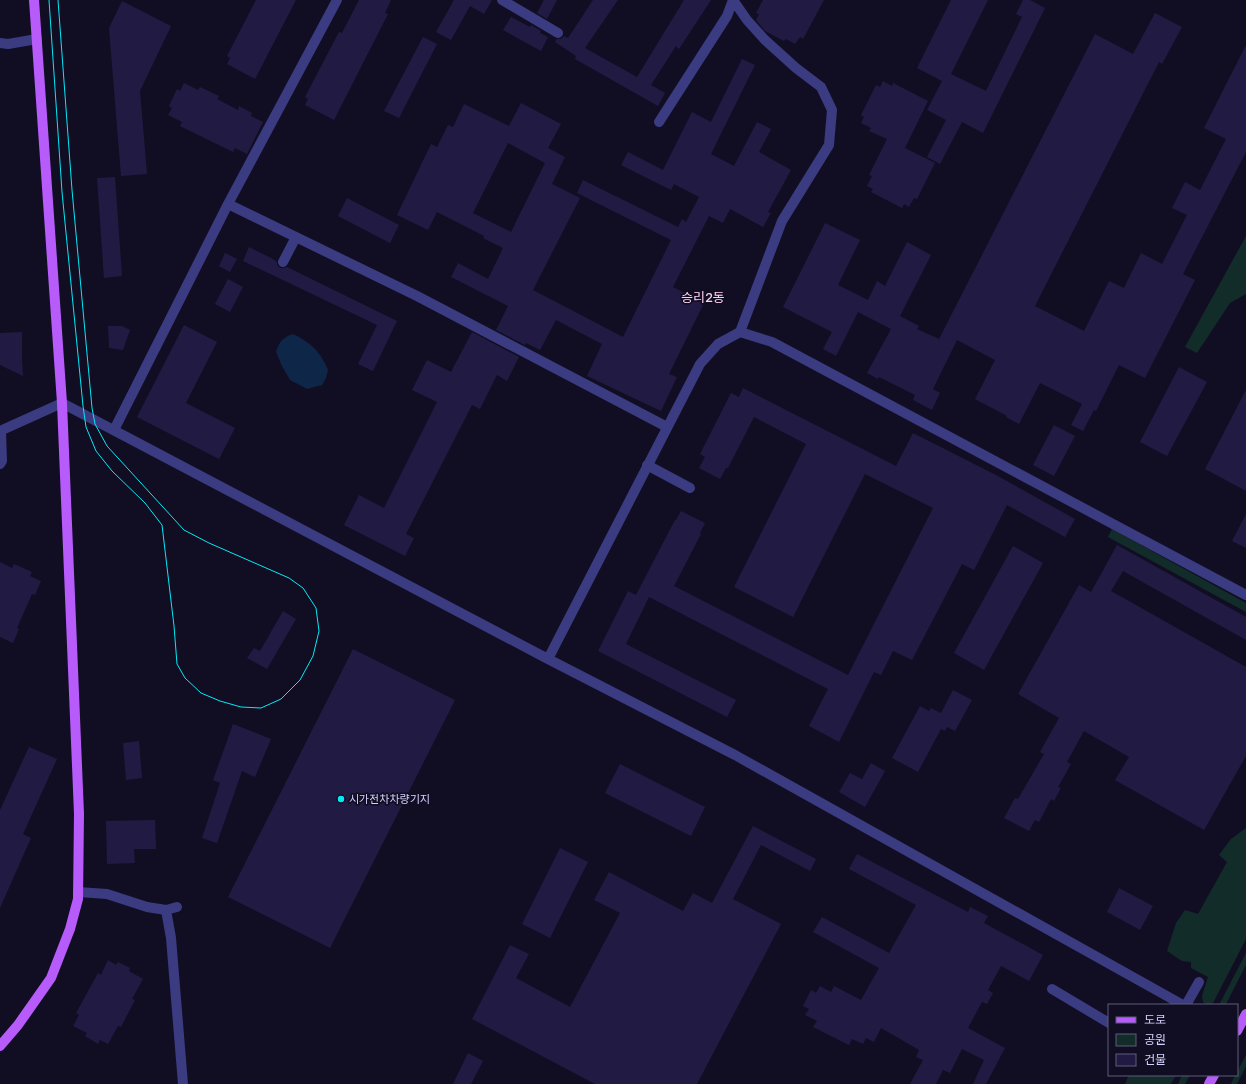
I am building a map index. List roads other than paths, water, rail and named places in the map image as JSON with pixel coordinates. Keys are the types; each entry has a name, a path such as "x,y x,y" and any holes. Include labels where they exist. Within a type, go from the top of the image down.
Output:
{"main road":[{"path":"0,1046 18,1025 50,978 70,929 78,899 79,814 62,403 34,0"},
{"path":"1238,1029 1246,1014"}],"street":[{"path":"114,430 228,204 338,0"},
{"path":"502,0 558,34"},
{"path":"659,122 727,16 733,0"},
{"path":"548,659 700,364 718,344 740,332 782,221 829,145 832,110 821,87 796,68 765,40 747,20 733,0"},
{"path":"0,43 8,44 36,39"},
{"path":"228,204 417,296 667,427"},
{"path":"283,262 296,237"},
{"path":"740,332 772,342 1246,595"},
{"path":"0,464 2,461 0,431 62,403 548,659 735,755 1181,1004"},
{"path":"647,465 690,488"},
{"path":"78,892 107,894 147,907 166,910 177,906"},
{"path":"166,910 172,938 183,1084"},
{"path":"1187,1004 1199,982"},
{"path":"1052,989 1108,1022"}],"water":[{"path":"293,334 310,344 322,358 328,370 322,385 307,389 290,380 282,366 276,352 277,348 284,338"}],"tram line":[{"path":"49,0 62,192 86,427 96,451 112,471 145,503 162,525 177,664 185,678 201,693 220,701 241,707 261,708 281,699 300,680 313,656 319,631 316,608 303,588 289,578 209,543 184,530 107,446 95,424 92,408 72,190 58,0"}],"place":[{"name":"시가전차차량기지","path":"341,799"}],"district":[{"name":"승리2동","path":"703,297"}]}
